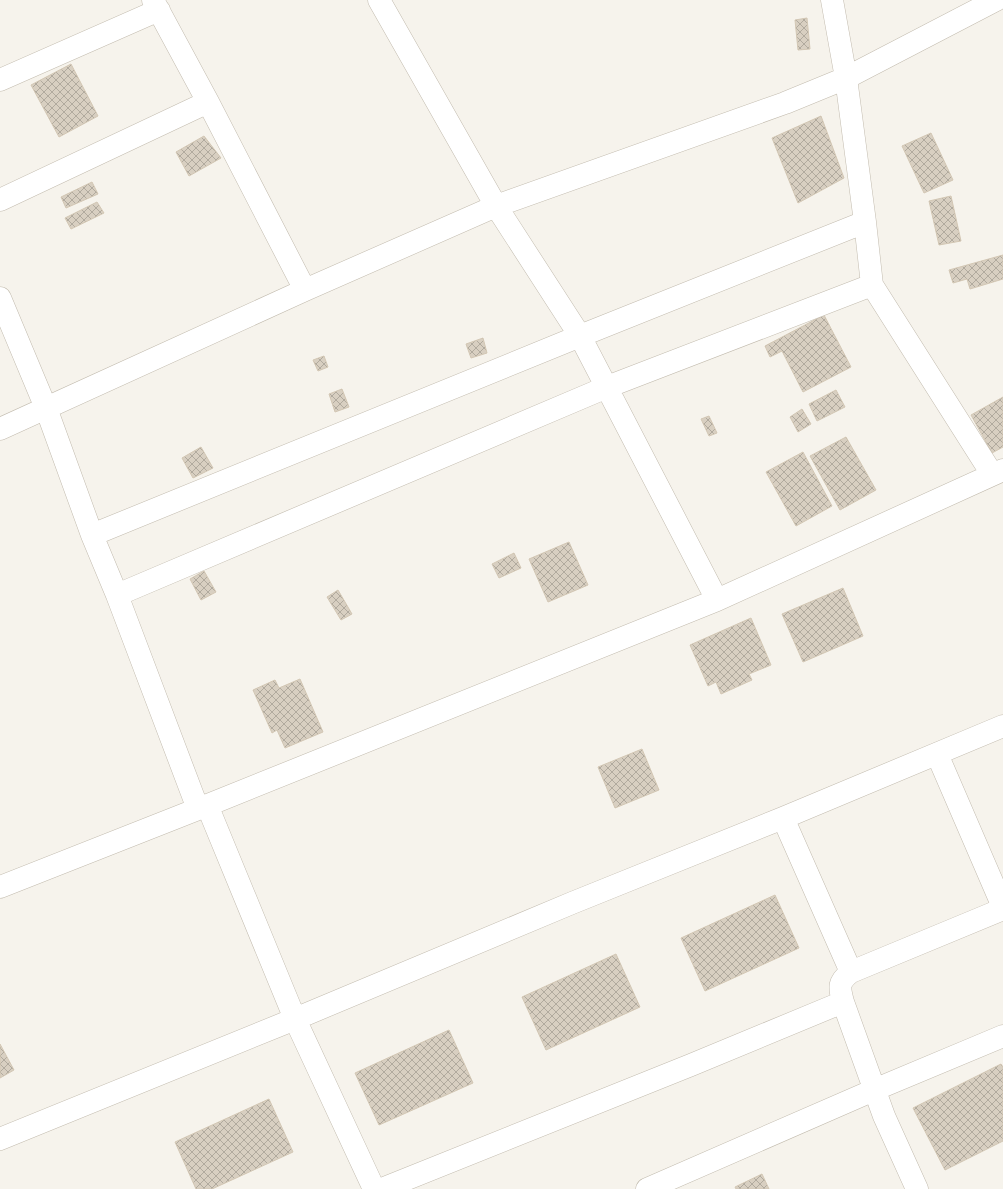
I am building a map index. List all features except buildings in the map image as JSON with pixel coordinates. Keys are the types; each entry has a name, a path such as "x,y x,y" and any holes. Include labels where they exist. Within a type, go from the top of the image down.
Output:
{"street":[{"path":"0,887 717,600 997,472 872,285 846,78 832,0"},
{"path":"0,429 305,290 496,206 785,103 846,78 996,0"},
{"path":"383,1 496,206 580,336 717,600"},
{"path":"0,80 156,5 305,290"},
{"path":"922,39 1003,14"},
{"path":"0,200 208,102"},
{"path":"92,535 580,336 865,222"},
{"path":"117,595 607,387 872,285"},
{"path":"0,298 46,408 92,535 203,807 295,1019 374,1189"},
{"path":"0,1139 295,1019 1003,726"},
{"path":"917,1189 884,1116 842,1002 839,988 844,978 851,972 1003,908 937,754"},
{"path":"783,818 851,972"},
{"path":"382,1189 691,1065 842,1002"},
{"path":"647,1189 874,1090 1003,1036"}]}
